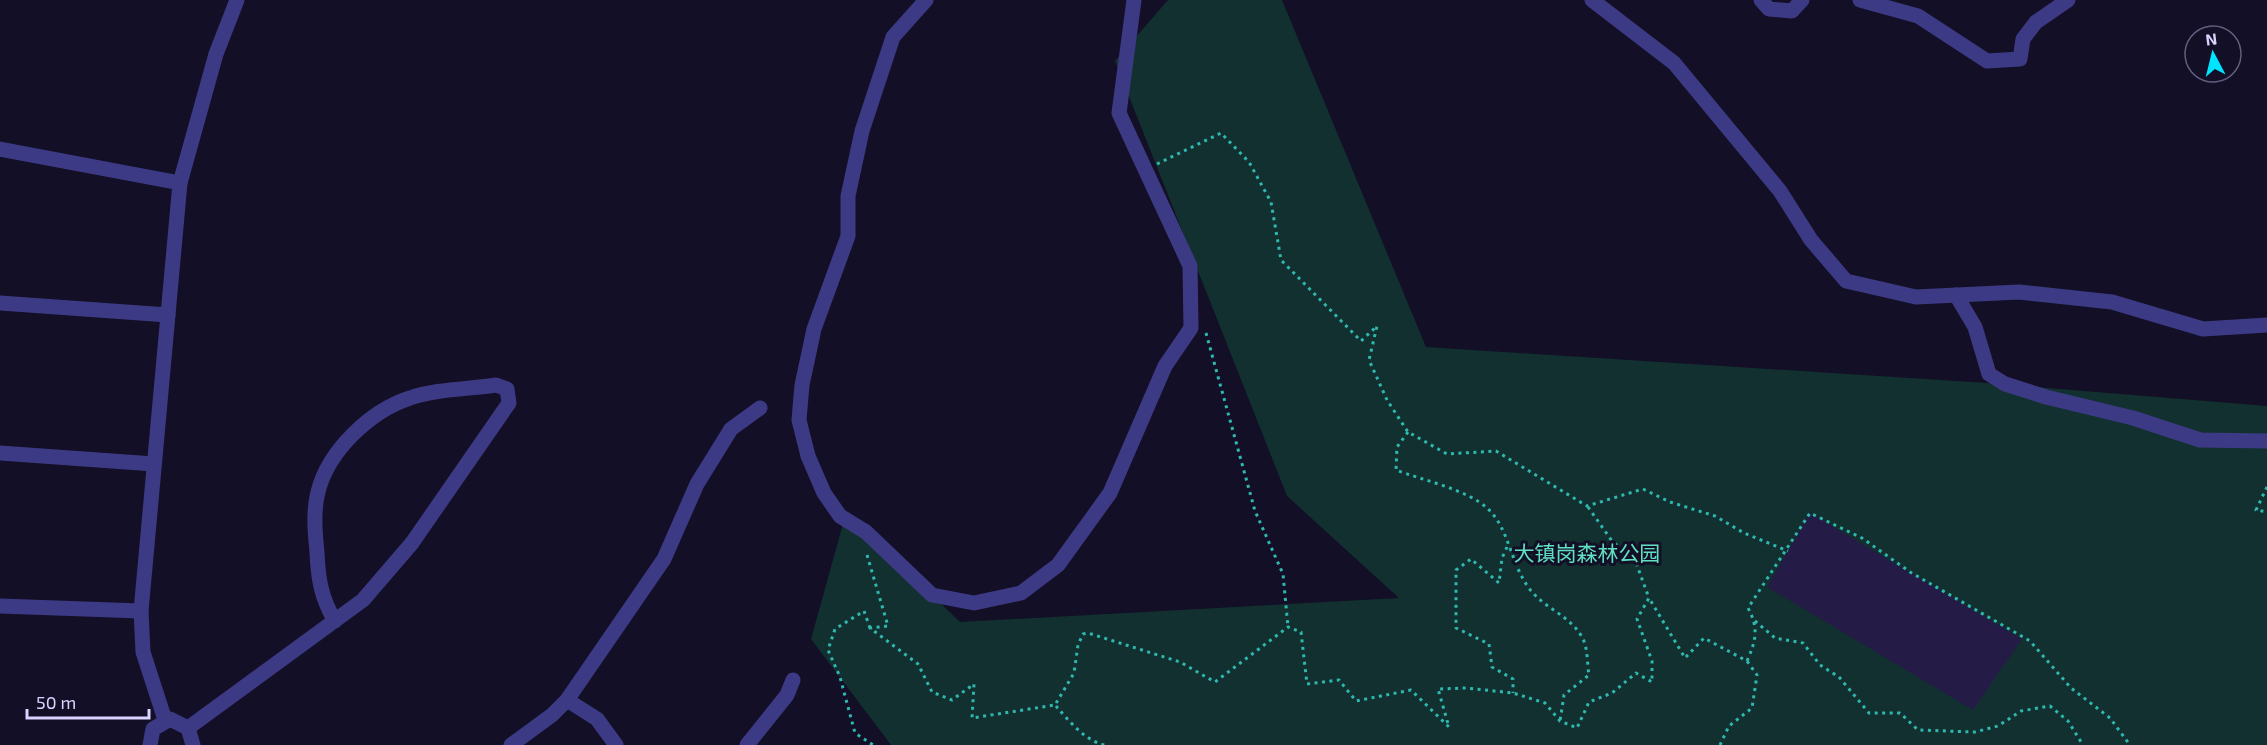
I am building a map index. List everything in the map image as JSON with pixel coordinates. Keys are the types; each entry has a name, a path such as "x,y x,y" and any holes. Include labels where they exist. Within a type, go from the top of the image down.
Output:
{"street":[{"path":"165,720 143,652 141,611 180,183 216,54 237,0"},
{"path":"926,0 893,37 866,120 848,196 848,236 813,329 798,420 808,456 824,493 840,516 866,532 932,595 974,603 1021,593 1058,565 1110,493 1165,366 1191,328 1190,266 1119,113 1134,0"},
{"path":"1592,0 1674,63 1780,191 1811,240 1846,281 1916,297 2019,292 2112,302 2203,329 2267,325"},
{"path":"1761,0 1769,9 1792,11 1802,0"},
{"path":"1860,0 1918,16 1987,62 1998,62 2020,58 2023,39 2036,22 2068,0"},
{"path":"0,149 180,183"},
{"path":"1956,295 1975,327 1989,374 2005,384 2088,409 2133,418 2200,440 2267,441"},
{"path":"0,303 168,315"},
{"path":"188,728 326,628 363,600 412,543 509,403 507,389 496,385 411,397 383,411 354,434 333,459 318,493 315,527 319,586 324,604 335,621"},
{"path":"511,745 552,715 567,700 664,559 697,484 731,429 760,408"},
{"path":"0,453 154,464"},
{"path":"0,606 141,611"},
{"path":"747,745 788,695 793,681"},
{"path":"567,700 597,719 616,745"},
{"path":"150,745 153,729 165,720 179,721 188,728 193,745"}],"path":[{"path":"1169,156 1221,133 1250,162 1271,202 1281,260 1361,341 1377,326 1369,360 1387,400 1407,432 1447,454 1496,451 1587,506 1612,541 1635,561 1648,598 1685,658 1704,638 1747,661 1757,675 1752,708 1729,726 1720,745"},
{"path":"1206,332 1255,511 1283,574 1288,627"},
{"path":"1407,432 1396,447 1396,470 1475,498 1490,510 1515,566 1534,594 1565,616 1583,639 1589,675 1564,695 1560,721"},
{"path":"2267,487 2256,510 2267,512"},
{"path":"1587,506 1643,489 1670,502 1715,516 1744,533 1788,551"},
{"path":"1747,661 1757,640 1754,620 1748,608 1788,551 1810,513 1862,538 1910,572 2030,640 2071,688 2110,718 2130,745"},
{"path":"866,532 867,559 883,601 888,626 870,628"},
{"path":"1508,546 1502,558 1499,583 1472,559 1456,570 1456,628 1489,644 1492,667 1513,679 1513,693"},
{"path":"1288,627 1301,632 1308,684 1339,680 1356,701 1411,690 1449,727 1438,689 1466,688 1513,693 1545,703 1560,721 1577,728 1589,702 1612,693 1636,673 1652,682 1652,662 1636,619 1648,598"},
{"path":"873,745 855,733 840,677 828,650 835,629 864,611 870,628 918,664 932,692 952,700 974,684 972,718 1055,705"},
{"path":"1754,620 1775,638 1803,643 1820,665 1839,677 1869,713 1900,713 1918,730 1975,732 1998,726 2021,711 2050,706 2068,721 2083,745"},
{"path":"1055,705 1074,673 1078,645 1083,634 1088,633 1180,662 1215,682 1288,627"},
{"path":"1055,705 1075,727 1097,743 1105,745"}],"green space":[{"name":"大镇岗森林公园","path":"1168,0 1282,0 1426,347 1987,383 2267,406 2267,745 891,745 811,639 846,513 960,622 1399,598 1287,496 1115,61"}],"building":[{"path":"1810,513 2022,639 1973,710 1767,587"}]}
